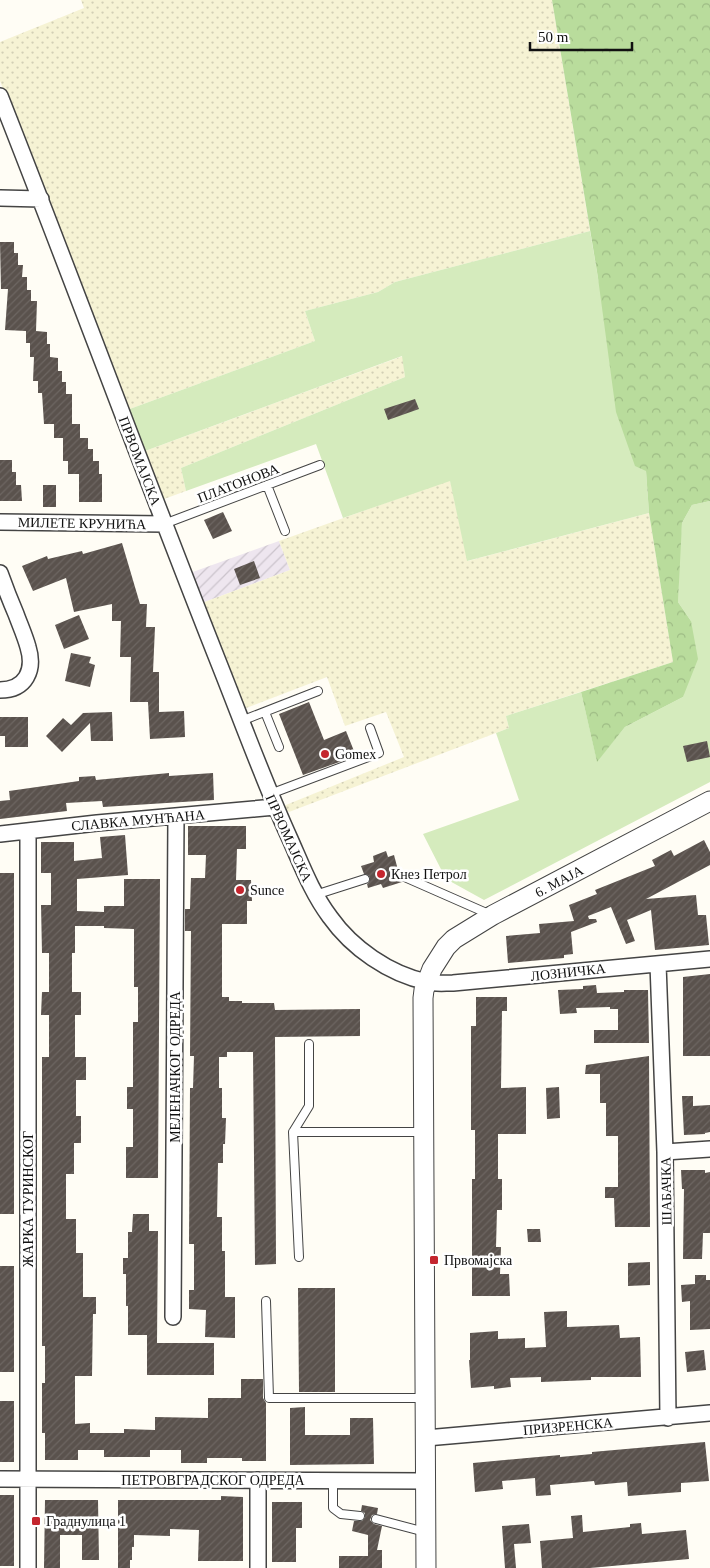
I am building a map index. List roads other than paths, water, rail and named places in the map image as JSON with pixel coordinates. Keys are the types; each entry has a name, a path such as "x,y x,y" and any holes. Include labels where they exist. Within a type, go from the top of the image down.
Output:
{"street":[{"name":"ПРВОМАЈСКА","path":"0,96 241,721 314,895 346,938 392,970 427,982"},
{"path":"0,198 40,199"},
{"name":"МИЛЕТЕ КРУНИЋА","path":"0,522 164,524"},
{"path":"0,573 28,647 30,661 28,673 21,686 14,689 0,690"},
{"name":"СЛАВКА МУНЋАНА","path":"0,834 176,816 273,801"},
{"name":"6. МАЈА","path":"427,982 432,969 446,947 454,940 493,916 710,801"},
{"name":"МЕЛЕНАЧКОГ ОДРЕДА","path":"174,1317 176,816"},
{"name":"ЖАРКА ТУРИНСКОГ","path":"28,831 28,1568"},
{"name":"ЛОЗНИЧКА","path":"427,982 452,984 710,959"},
{"name":"ШАБАЧКА","path":"658,964 665,1152 668,1418"},
{"path":"426,1568 423,998 427,982"},
{"path":"665,1152 710,1149"},
{"name":"ПРИЗРЕНСКА","path":"426,1438 710,1414"},
{"name":"ПЕТРОВГРАДСКОГ ОДРЕДА","path":"0,1479 426,1480"},
{"path":"258,1480 258,1568"}],"lane":[{"name":"ПЛАТОНОВА","path":"164,524 320,465"},
{"path":"267,485 286,531"},
{"path":"241,721 318,691"},
{"path":"265,712 279,747"},
{"path":"273,801 378,753 370,728"},
{"path":"400,875 493,916"},
{"path":"314,895 365,879"},
{"path":"299,1257 293,1132 309,1106 309,1044"},
{"path":"293,1132 424,1132"},
{"path":"266,1301 269,1398 426,1398"},
{"path":"333,1480 332,1508 341,1514 360,1516"},
{"path":"376,1519 426,1533"}],"place":[{"name":"Gomex","path":"325,754"},
{"name":"Кнез Петрол","path":"381,874"},
{"name":"Sunce","path":"240,890"},
{"name":"Првомајска","path":"434,1260"},
{"name":"Граднулица 1","path":"36,1521"}]}
